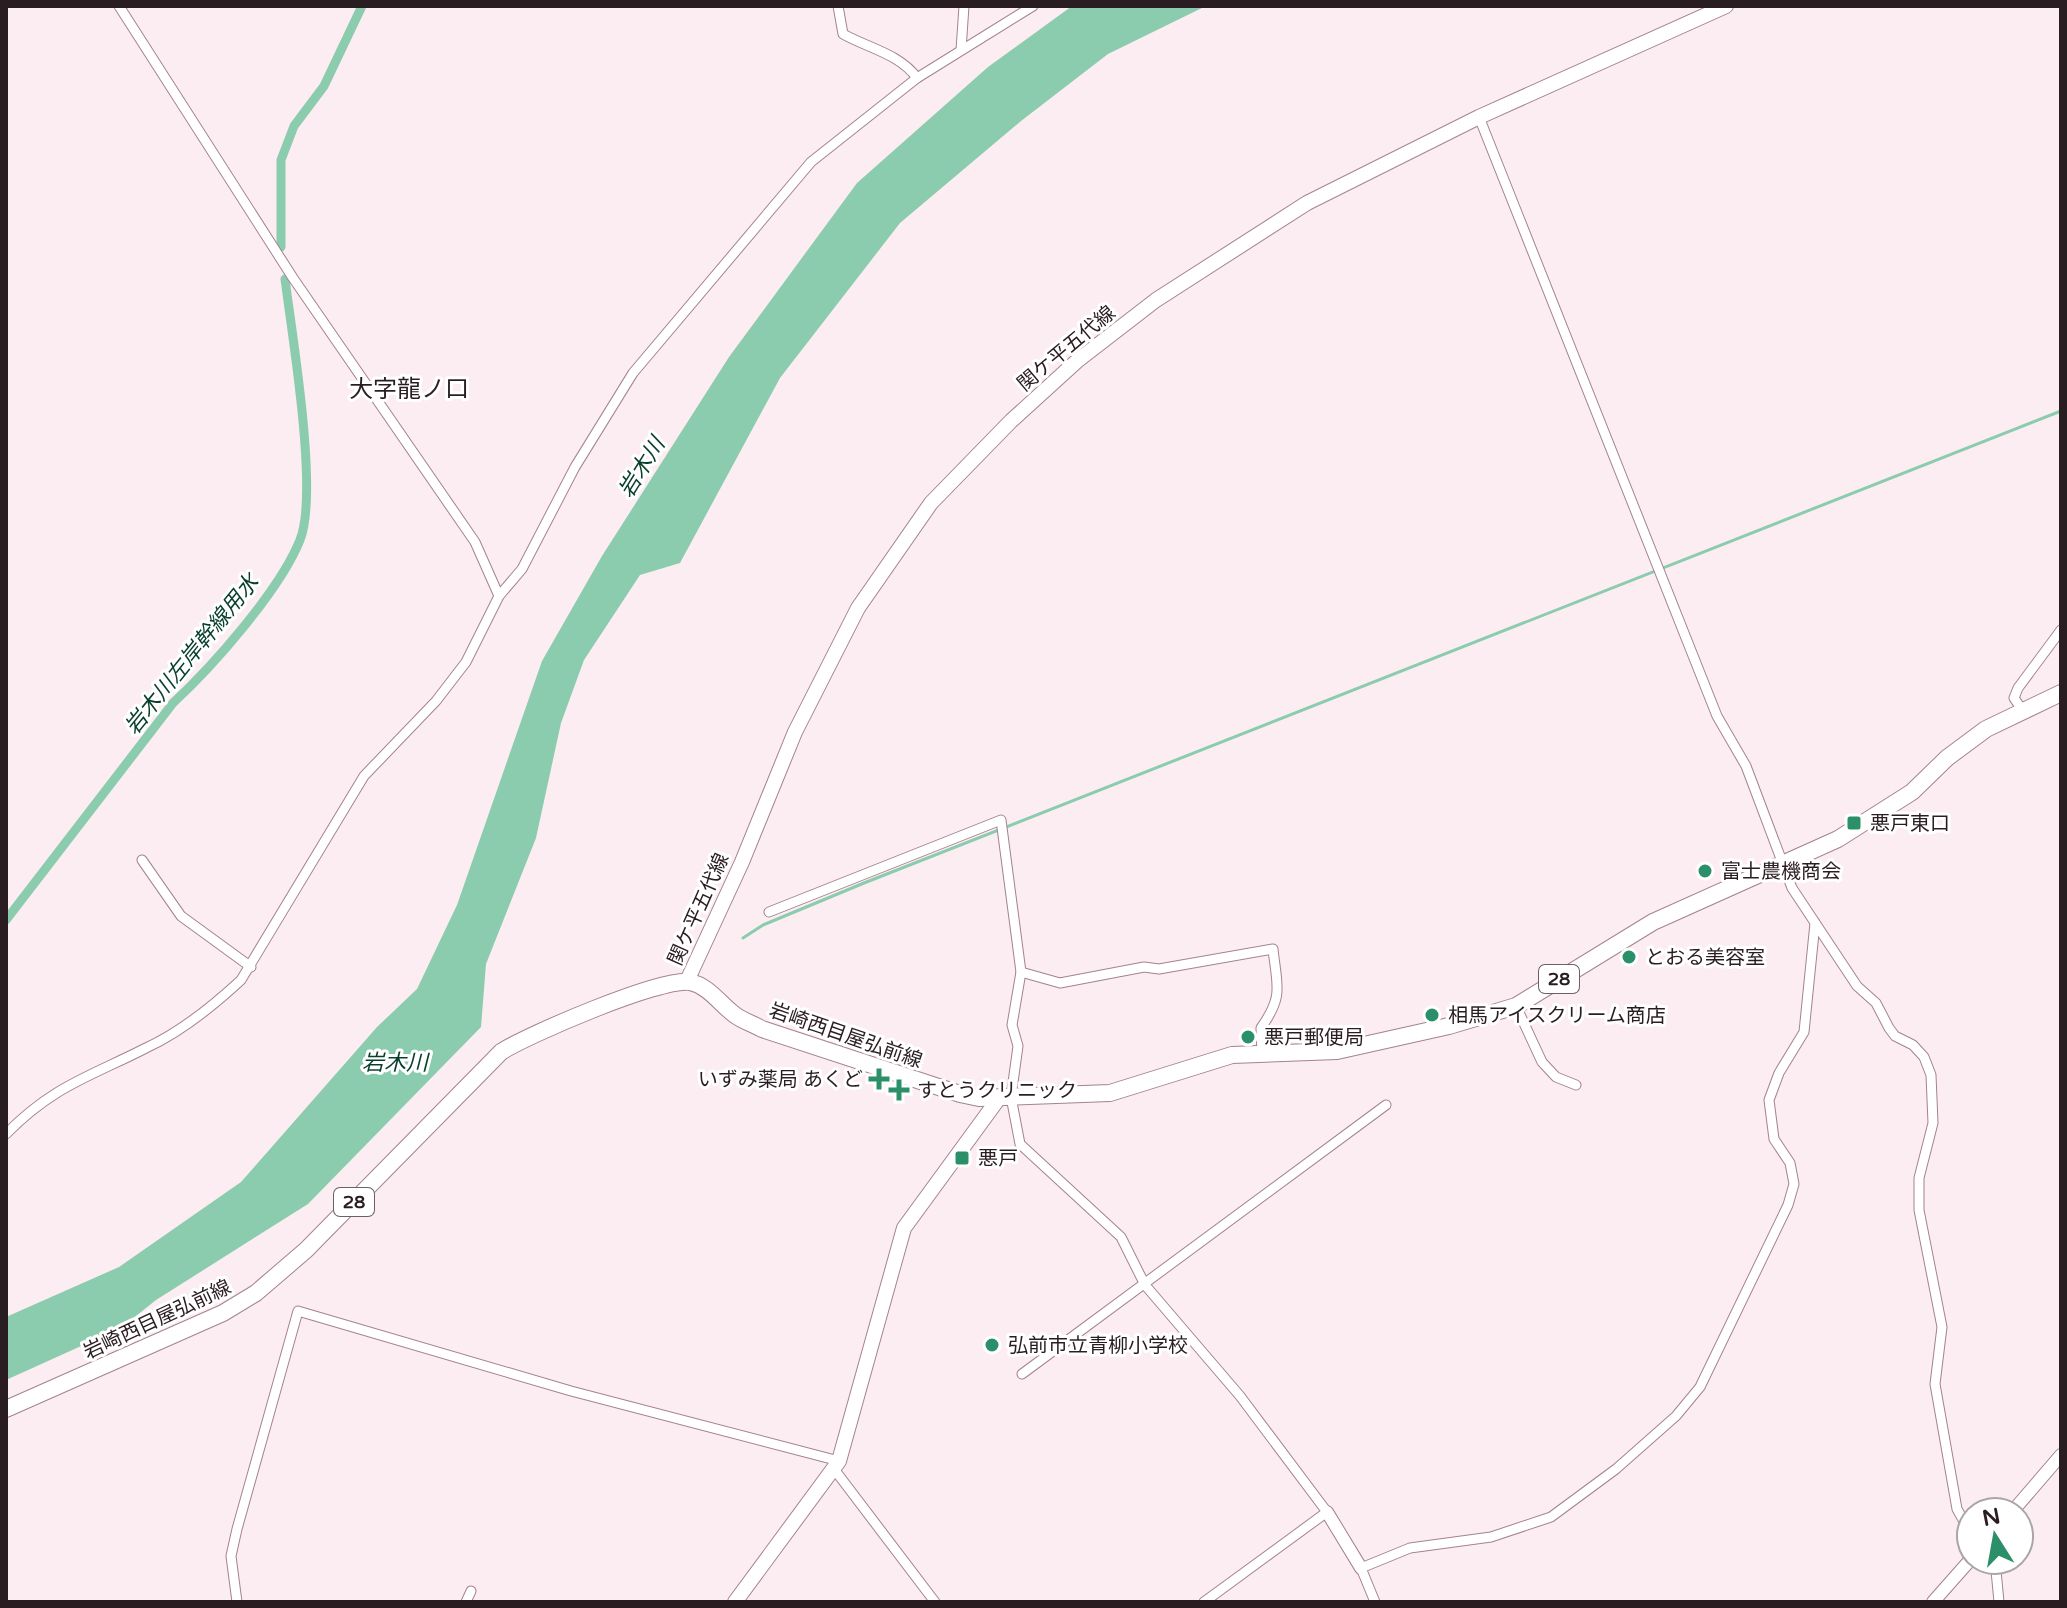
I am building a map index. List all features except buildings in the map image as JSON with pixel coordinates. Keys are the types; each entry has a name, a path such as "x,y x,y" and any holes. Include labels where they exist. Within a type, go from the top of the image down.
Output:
{"main road":[{"name":"関ケ平五代線","path":"687,981 742,862 795,732 858,608 931,503 1011,421 1077,361 1156,300 1307,203 1479,117 1726,6"},
{"name":"岩崎西目屋弘前線","path":"6,1409 223,1313 256,1293 306,1250 481,1071 511,1045 622,1000 687,981 699,985 734,1014 762,1029 960,1094 1005,1098 1110,1093 1219,1058 1337,1051 1449,1026 1516,1006 1653,922 1781,866 1857,828 1912,792 1961,746 2061,693"},
{"path":"735,1602 836,1465 904,1228 1005,1098"}],"street":[{"path":"119,6 293,278 475,542 499,596"},
{"path":"838,6 843,34 870,50 907,65 917,78"},
{"path":"961,50 964,6"},
{"path":"6,1134 32,1107 60,1087 149,1047 214,1005 251,967 364,776 436,701 466,662 499,596 522,569 575,467 633,373 811,162 917,78 1033,6"},
{"path":"1479,117 1717,716 1746,766 1781,866 1857,986 1876,1003 1895,1036 1913,1045 1924,1057 1931,1075 1933,1123 1919,1178 1919,1210 1942,1327 1935,1384 1955,1498"},
{"path":"2023,711 2014,698 2018,688 2061,630"},
{"path":"769,912 1001,820 1021,972 1012,1025 1018,1046 1005,1098 1025,1152 1057,1174 1121,1237 1145,1285 1240,1396 1327,1512 1361,1568 1375,1602"},
{"path":"142,860 181,916 251,967"},
{"path":"1361,1568 1410,1548 1491,1537 1551,1517 1616,1469 1676,1416 1700,1387 1788,1205 1794,1184 1790,1163 1774,1139 1769,1100 1779,1073 1804,1032 1815,923"},
{"path":"1021,972 1060,983 1144,967 1159,969 1273,949 1278,994 1273,1013 1261,1028 1262,1054"},
{"path":"1516,1006 1542,1062 1556,1077 1576,1085"},
{"path":"1022,1374 1386,1105"},
{"path":"237,1602 231,1556 298,1311 836,1465 935,1602"},
{"path":"2026,1496 2061,1455"},
{"path":"1204,1602 1327,1512"},
{"path":"1933,1602 1956,1576"},
{"path":"1997,1576 1999,1602"},
{"path":"466,1602 471,1591"}],"water":[{"name":"岩木川","path":"1072,6 1206,6 1108,54 1021,121 900,223 780,378 680,563 640,575 584,660 561,723 536,838 486,964 481,1027 308,1204 156,1300 121,1328 6,1380 6,1317 119,1267 241,1182 377,1027 417,989 457,905 542,661 602,556 729,357 857,183 988,67"}],"waterway":[{"name":"岩木川左岸幹線用水","path":"281,247 281,160 294,126 324,86 362,6"},
{"name":"岩木川左岸幹線用水","path":"6,920 173,703 207,669 262,604 300,540 307,487 305,452 285,279"},
{"path":"743,938 763,925 864,883 2061,411"}],"place":[{"name":"悪戸東口","path":"1854,823"},
{"name":"富士農機商会","path":"1705,871"},
{"name":"とおる美容室","path":"1629,957"},
{"name":"相馬アイスクリーム商店","path":"1432,1015"},
{"name":"悪戸郵便局","path":"1248,1037"},
{"name":"いずみ薬局 あくど","path":"879,1079"},
{"name":"すとうクリニック","path":"899,1090"},
{"name":"悪戸","path":"962,1158"},
{"name":"弘前市立青柳小学校","path":"992,1345"}],"district":[{"name":"大字龍ノ口","path":"409,389"}]}
